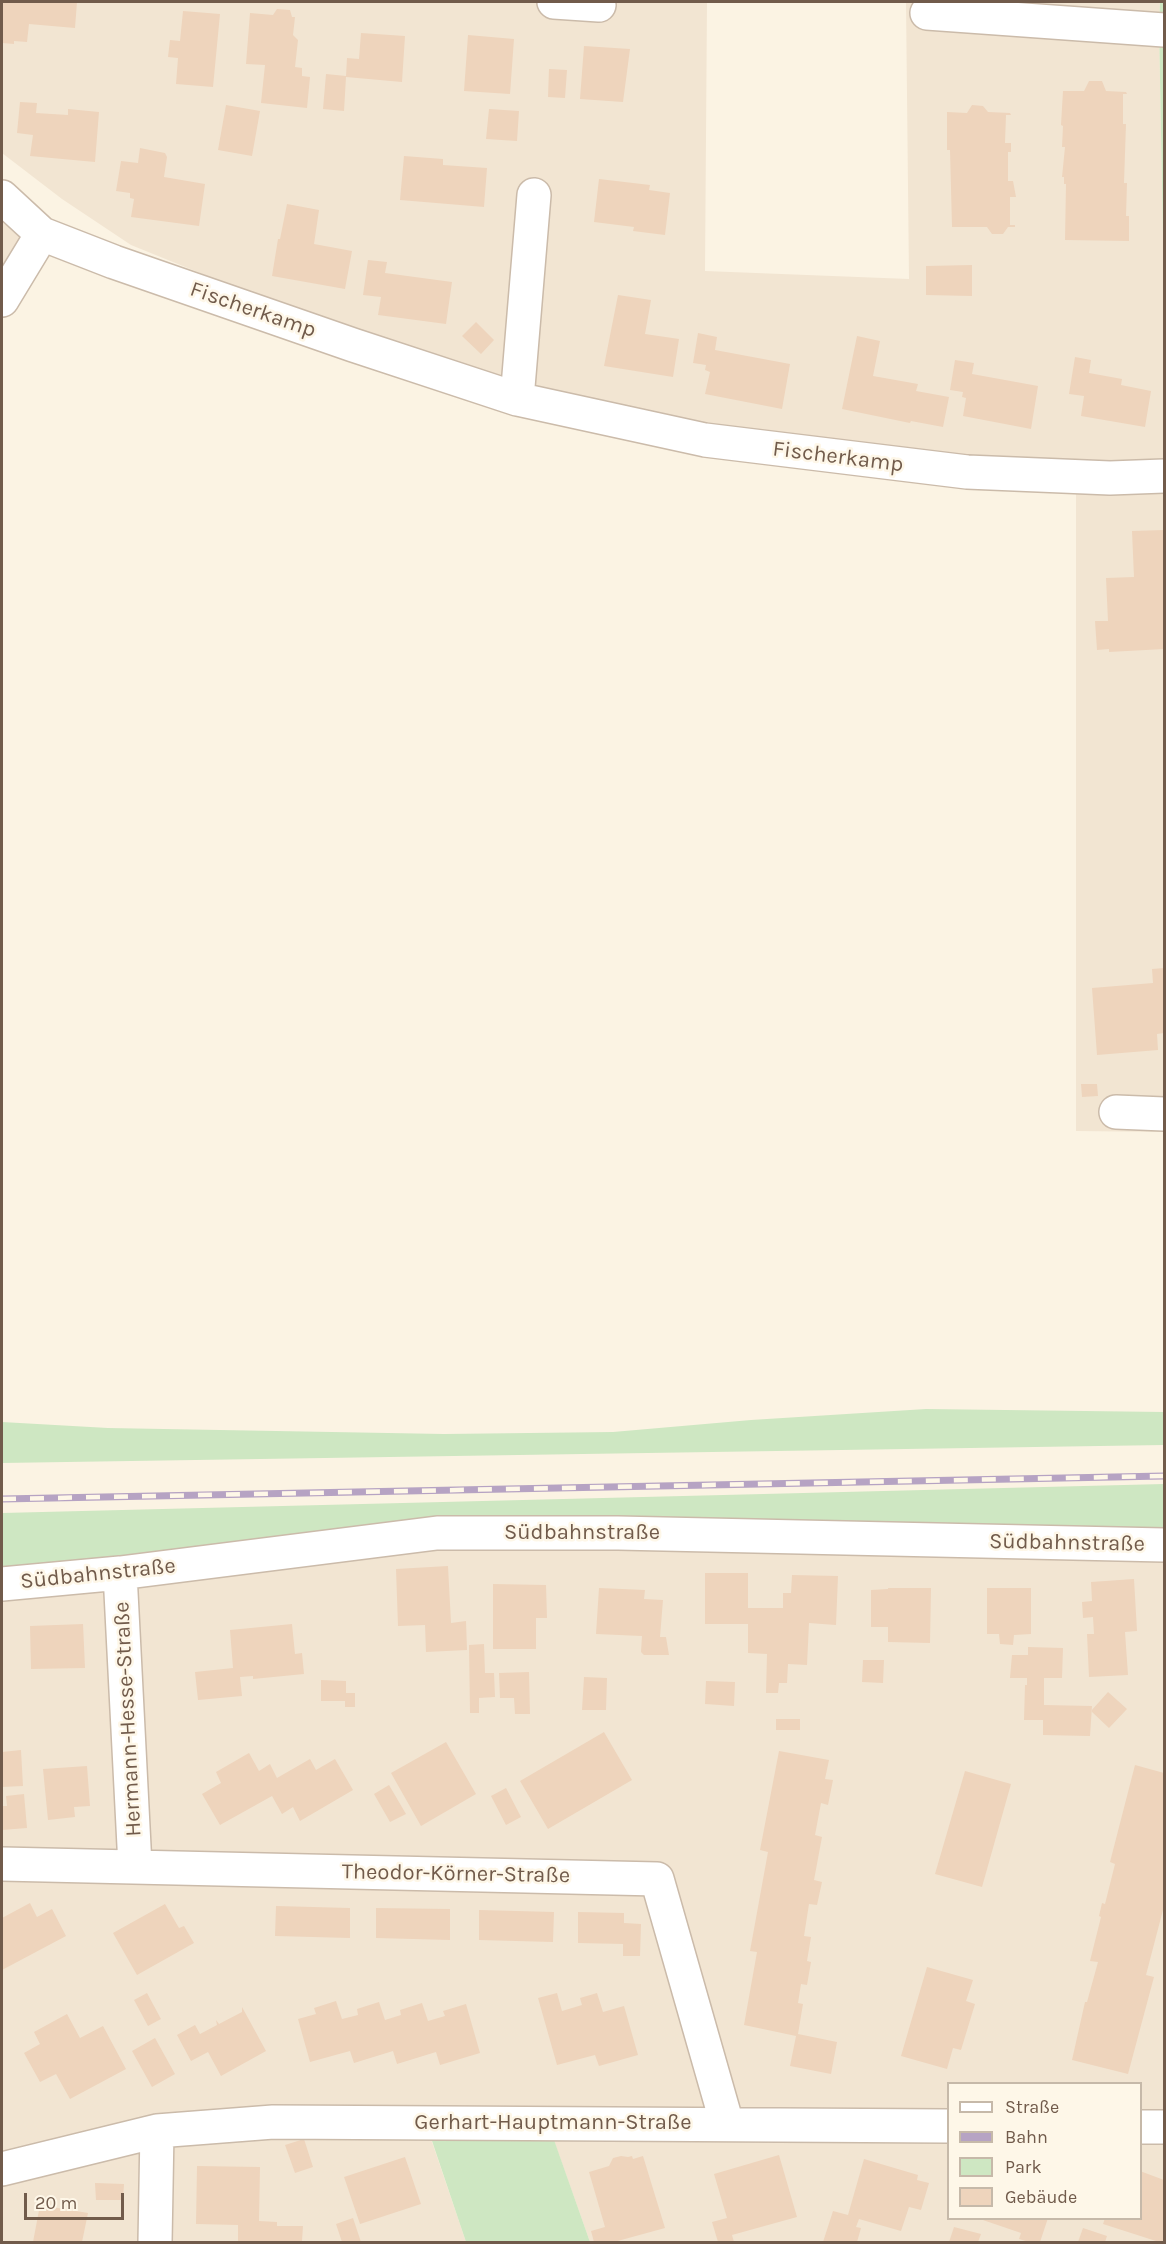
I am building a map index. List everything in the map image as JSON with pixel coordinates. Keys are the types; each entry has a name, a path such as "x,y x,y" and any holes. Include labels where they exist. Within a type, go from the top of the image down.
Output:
{"street":[{"path":"554,2 599,5"},
{"path":"927,13 1164,30"},
{"path":"517,399 534,195"},
{"name":"Fischerkamp","path":"2,197 42,234 114,262 309,330 517,399 705,440 955,471 1110,478 1164,476"},
{"path":"2,300 42,234"},
{"path":"1116,1112 1164,1114"},
{"name":"Südbahnstraße","path":"2,1584 120,1573 437,1533 618,1533 1164,1545"},
{"name":"Hermann-Hesse-Straße","path":"120,1573 135,1866"},
{"name":"Theodor-Körner-Straße","path":"2,1864 657,1879 727,2124"},
{"name":"Gerhart-Hauptmann-Straße","path":"2,2169 157,2131 273,2122 947,2126"},
{"path":"1142,2127 1164,2127"},
{"path":"155,2242 157,2131"}],"shaded area":[{"path":"2,2 707,2 705,271 909,279 906,2 1160,2 1164,291 1164,1132 1076,1131 1076,459 973,459 706,425 538,389 358,337 131,245 62,199 2,153"},
{"path":"2,218 46,244 2,316"},
{"path":"417,1523 1164,1530 1164,2242 590,2242 553,2138 430,2136 466,2242 2,2242 2,1574"}],"green space":[{"path":"1160,2 1164,2 1164,291 1159,26"},
{"path":"926,1409 1164,1412 1164,1445 2,1463 2,1422 108,1428 444,1434 613,1432 751,1420"},
{"path":"1164,1484 1164,1530 619,1518 2,1574 2,1513"},
{"path":"430,2135 553,2137 590,2242 466,2242"}],"building":[{"path":"2,2 77,2 75,28 29,24 27,42 2,43"},
{"path":"277,9 290,10 292,17 295,17 293,35 298,40 295,67 302,68 302,76 310,77 307,108 261,103 265,65 246,64 250,13 273,15"},
{"path":"183,11 220,14 213,87 176,84 178,58 168,57 170,40 180,41"},
{"path":"361,33 405,36 402,82 346,77 344,111 323,109 326,74 346,76 347,58 359,59"},
{"path":"468,35 514,39 510,94 464,91"},
{"path":"584,46 630,49 623,102 580,99"},
{"path":"549,69 567,70 565,98 548,97"},
{"path":"1089,81 1102,81 1106,91 1126,92 1127,94 1123,94 1123,124 1126,124 1124,183 1127,183 1126,216 1129,216 1129,241 1065,240 1066,184 1062,177 1065,147 1062,147 1063,126 1061,125 1063,91 1084,91"},
{"path":"20,102 37,103 36,113 68,115 68,109 99,112 95,162 30,156 33,135 17,133"},
{"path":"226,105 260,111 252,156 218,150"},
{"path":"972,105 983,106 988,112 1010,113 1011,115 1006,115 1005,143 1011,143 1011,152 1008,152 1008,181 1013,181 1016,197 1010,197 1010,225 1015,225 1015,227 1008,227 1003,234 992,234 987,227 952,227 947,112 967,113"},
{"path":"489,109 519,111 517,141 486,139"},
{"path":"140,148 165,153 167,157 164,177 205,184 199,226 131,217 134,199 130,198 130,193 116,191 121,161 138,163"},
{"path":"404,156 443,159 443,165 487,168 484,207 400,200"},
{"path":"599,179 650,185 649,190 670,193 665,235 633,231 634,227 594,222"},
{"path":"287,204 319,210 314,244 352,251 345,289 272,276"},
{"path":"368,260 387,262 385,273 452,282 446,324 378,315 381,297 363,295"},
{"path":"972,265 972,296 926,295 926,266"},
{"path":"618,295 651,300 645,334 679,339 673,377 604,366"},
{"path":"476,322 494,340 481,354 462,336"},
{"path":"698,333 717,337 715,350 790,364 782,409 705,394 710,372 705,370 706,365 693,363"},
{"path":"857,336 880,341 873,376 918,384 916,391 949,397 943,427 911,421 910,423 842,409"},
{"path":"1075,357 1091,360 1089,373 1122,379 1121,385 1151,391 1145,427 1081,416 1084,396 1069,394"},
{"path":"955,360 974,363 972,374 1038,386 1031,429 963,416 966,398 962,397 963,392 950,390"},
{"path":"1164,530 1164,649 1109,652 1109,649 1097,650 1095,621 1108,621 1106,578 1134,577 1132,531"},
{"path":"1164,968 1164,1033 1157,1034 1158,1050 1097,1055 1092,988 1153,983 1152,969"},
{"path":"1081,1084 1097,1084 1098,1096 1082,1097"},
{"path":"448,1566 451,1623 466,1621 467,1650 426,1652 425,1625 398,1626 396,1569"},
{"path":"705,1573 748,1573 748,1608 783,1608 783,1593 791,1593 792,1575 838,1576 836,1625 809,1623 807,1665 788,1664 787,1683 779,1683 778,1693 766,1693 767,1654 748,1653 748,1624 705,1624"},
{"path":"1134,1579 1137,1631 1125,1632 1128,1675 1089,1677 1087,1634 1094,1634 1093,1617 1083,1618 1082,1602 1092,1601 1091,1582"},
{"path":"493,1584 546,1585 547,1618 536,1618 536,1649 493,1649"},
{"path":"599,1588 645,1590 644,1599 663,1600 660,1637 666,1637 669,1655 644,1655 641,1652 642,1636 596,1634"},
{"path":"931,1588 930,1643 888,1642 888,1627 871,1627 871,1590"},
{"path":"987,1588 1031,1588 1031,1634 1014,1635 1013,1645 1000,1644 999,1634 987,1634"},
{"path":"83,1624 85,1668 31,1669 30,1626"},
{"path":"292,1624 295,1654 302,1653 304,1674 253,1679 253,1676 240,1677 242,1696 198,1700 195,1672 233,1668 230,1630"},
{"path":"484,1644 485,1673 494,1673 495,1697 479,1698 479,1713 470,1713 469,1645"},
{"path":"1028,1647 1063,1648 1062,1678 1044,1678 1044,1705 1092,1706 1090,1736 1043,1735 1043,1720 1024,1720 1027,1678 1010,1678 1012,1655 1028,1655"},
{"path":"863,1660 884,1660 883,1683 862,1682"},
{"path":"529,1672 530,1714 515,1714 514,1698 500,1698 499,1673"},
{"path":"584,1677 607,1678 606,1710 582,1710"},
{"path":"321,1680 346,1681 346,1693 355,1693 355,1707 345,1707 345,1701 321,1701"},
{"path":"706,1681 735,1682 734,1706 705,1704"},
{"path":"1108,1692 1127,1709 1109,1728 1091,1711"},
{"path":"776,1719 800,1719 800,1730 776,1730"},
{"path":"604,1732 632,1780 548,1829 520,1781"},
{"path":"446,1742 476,1794 421,1826 391,1773"},
{"path":"21,1750 23,1786 2,1787 2,1752"},
{"path":"779,1751 829,1760 825,1779 833,1780 828,1805 821,1803 815,1835 822,1837 814,1880 822,1882 817,1905 809,1904 804,1936 811,1937 807,1961 811,1962 807,1985 801,1984 798,2003 803,2004 798,2034 837,2042 831,2074 790,2066 796,2036 744,2025 757,1952 750,1951 768,1852 760,1850"},
{"path":"249,1753 259,1771 270,1764 277,1778 310,1759 316,1770 335,1759 353,1790 300,1821 293,1807 282,1814 272,1796 220,1825 202,1794 221,1783 216,1772"},
{"path":"1135,1765 1164,1773 1164,1906 1146,1975 1154,1977 1128,2074 1072,2060 1085,2002 1087,2002 1098,1962 1090,1961 1101,1917 1099,1916 1102,1903 1105,1904 1115,1864 1110,1862"},
{"path":"87,1766 90,1806 74,1807 75,1817 48,1820 43,1769"},
{"path":"965,1771 1011,1784 982,1887 935,1874"},
{"path":"389,1785 406,1814 390,1822 374,1794"},
{"path":"506,1788 521,1817 506,1825 491,1796"},
{"path":"24,1794 27,1828 2,1830 2,1806 7,1806 6,1796"},
{"path":"30,1903 37,1917 52,1909 66,1936 2,1970 2,1918"},
{"path":"165,1904 179,1928 184,1926 194,1943 137,1975 113,1933"},
{"path":"276,1906 350,1908 350,1938 275,1936"},
{"path":"376,1908 450,1909 450,1940 376,1938"},
{"path":"479,1910 554,1912 553,1942 479,1940"},
{"path":"578,1912 624,1913 624,1923 641,1924 640,1956 623,1956 623,1944 578,1943"},
{"path":"927,1967 973,1980 966,2001 975,2004 961,2050 953,2048 947,2069 901,2056"},
{"path":"147,1993 161,2019 148,2026 134,2000"},
{"path":"557,1993 562,2011 582,2005 580,1998 597,1993 603,2012 624,2006 638,2055 599,2066 595,2055 557,2065 538,1998"},
{"path":"336,2001 342,2019 358,2015 357,2009 379,2002 385,2020 401,2015 400,2010 422,2003 428,2021 445,2016 443,2011 466,2004 480,2053 440,2065 436,2052 397,2064 393,2051 354,2063 350,2051 310,2062 298,2019 316,2014 314,2008"},
{"path":"242,2007 266,2051 221,2076 208,2052 191,2061 177,2035 195,2025 200,2034 217,2025 216,2020 219,2024 242,2012"},
{"path":"67,2014 80,2038 103,2026 126,2069 70,2099 56,2074 40,2082 24,2053 40,2044 34,2032"},
{"path":"155,2038 175,2074 152,2087 132,2051"},
{"path":"304,2139 313,2167 295,2173 285,2145"},
{"path":"779,2155 797,2217 732,2235 734,2242 718,2242 712,2222 727,2218 714,2174"},
{"path":"632,2156 633,2159 643,2156 665,2228 614,2242 594,2242 591,2231 605,2227 589,2172 609,2166 613,2158"},
{"path":"405,2157 421,2204 360,2224 344,2177"},
{"path":"864,2159 918,2175 917,2180 929,2183 921,2210 909,2207 901,2231 859,2219 856,2227 861,2228 857,2242 823,2242 833,2211 848,2215"},
{"path":"197,2166 260,2167 259,2221 277,2222 277,2226 303,2226 302,2241 238,2242 238,2225 196,2224"},
{"path":"1142,2172 1164,2180 1164,2242 1103,2224 1104,2220 1142,2220"},
{"path":"95,2183 124,2184 123,2200 96,2200"},
{"path":"40,2205 88,2213 82,2242 33,2242"},
{"path":"353,2218 361,2242 342,2242 336,2224"},
{"path":"983,2220 1047,2220 1040,2242 1019,2239 1021,2233"},
{"path":"954,2227 981,2234 978,2242 949,2242"},
{"path":"1083,2228 1107,2236 1105,2242 1078,2242"}],"railway":[{"path":"2,1499 1164,1476"}]}
